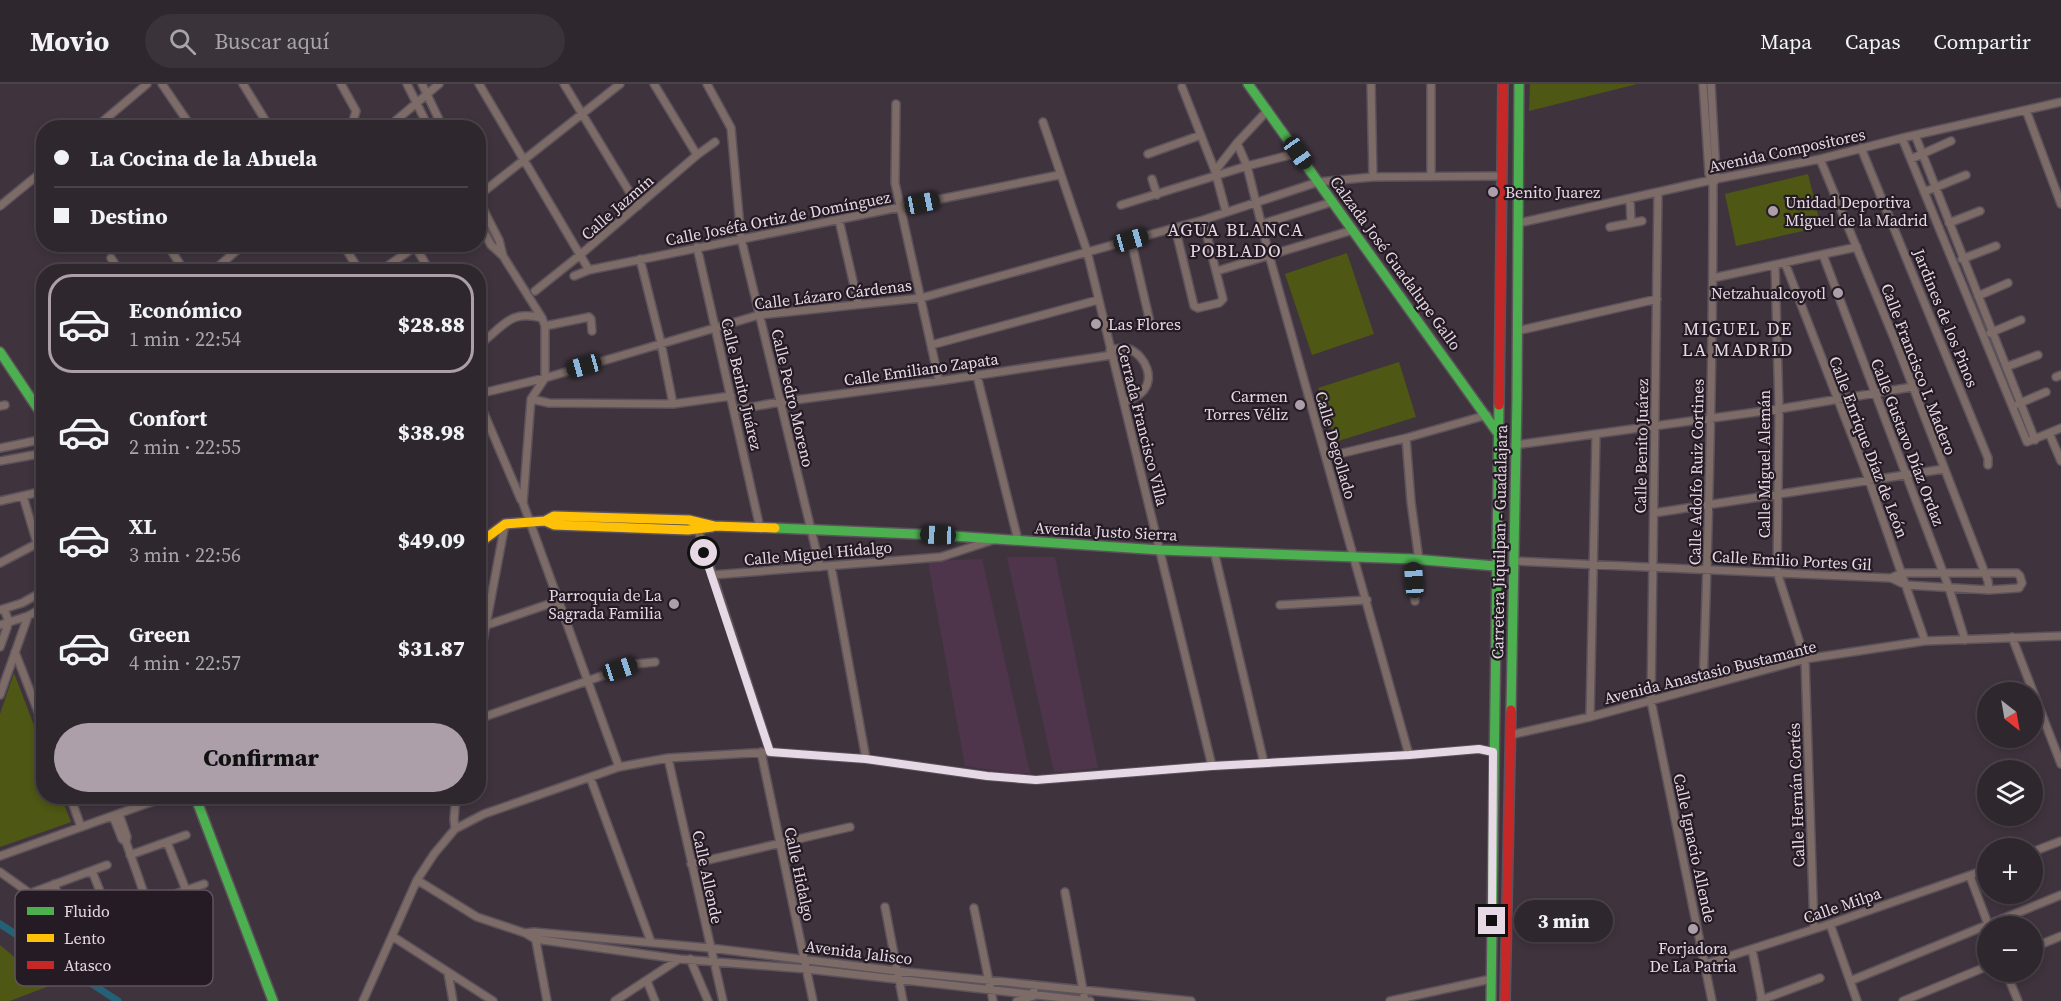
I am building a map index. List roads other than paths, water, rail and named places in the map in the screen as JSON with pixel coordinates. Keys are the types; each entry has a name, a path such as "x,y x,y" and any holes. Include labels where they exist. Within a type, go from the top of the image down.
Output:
{"main road":[{"name":"Calzada José Guadalupe Gallo","path":"1248,84 1487,414 1497,432"},
{"name":"Carretera Jiquilpan - Guadalajara","path":"1491,1001 1503,84"},
{"name":"Carretera Jiquilpan - Guadalajara","path":"1505,1001 1519,223 1519,84"},
{"path":"1518,104 1525,84"},
{"path":"0,352 36,406"},
{"name":"Avenida Justo Sierra","path":"505,524 545,521 554,516 647,524 938,535 1160,550 1416,560 1495,566"},
{"path":"486,538 505,524"},
{"path":"198,804 273,1001"}],"street":[{"path":"104,120 147,84"},
{"path":"162,84 187,120"},
{"path":"243,84 265,120"},
{"path":"340,84 356,111 353,120"},
{"path":"407,84 425,120"},
{"path":"422,84 439,120"},
{"path":"396,120 439,84"},
{"path":"479,84 589,270"},
{"path":"564,84 638,206"},
{"path":"486,192 620,84"},
{"path":"654,84 697,154"},
{"name":"Calle Pedro Moreno","path":"707,84 731,128 741,238 819,567"},
{"path":"1371,84 1373,177"},
{"path":"1431,84 1431,177"},
{"name":"Calle Adolfo Ruiz Cortines","path":"1703,84 1713,182"},
{"name":"Calle Adolfo Ruiz Cortines","path":"1704,686 1713,278 1711,84"},
{"path":"1182,87 1216,173 1226,212"},
{"name":"Avenida Compositores","path":"1519,223 1820,159 2061,102"},
{"path":"896,104 895,183 939,381"},
{"path":"1216,173 1237,143 1268,110"},
{"path":"2026,110 2061,204"},
{"name":"Cerrada Francisco Villa","path":"1043,122 1059,175 1087,251 1212,766"},
{"path":"1148,154 1201,135"},
{"path":"1915,135 2035,440"},
{"path":"1902,138 2027,442 2061,428"},
{"name":"Calle Jazmín","path":"535,291 715,141"},
{"path":"1911,159 1952,141"},
{"name":"Calle Degollado","path":"1237,143 1247,166 1269,255 1409,755"},
{"name":"Jardines de los Pinos","path":"1861,148 1988,458 1988,465"},
{"path":"1121,205 1216,173 1298,153"},
{"name":"Calle Francisco I. Madero","path":"1820,159 1985,573 1989,590"},
{"path":"1924,192 1966,174"},
{"name":"Calle Joséfa Ortiz de Domínguez","path":"574,276 589,270 697,247 1059,175"},
{"name":"Calle Lázaro Cárdenas","path":"486,392 545,378 759,315 921,298 1203,220 1318,182 1373,177 1501,176"},
{"path":"0,206 36,177"},
{"path":"1152,179 1156,195"},
{"name":"Calle Benito Juárez","path":"1651,701 1658,192"},
{"path":"1630,199 1630,222"},
{"path":"1262,224 1332,202"},
{"path":"1949,223 1980,211"},
{"path":"486,214 499,240 503,256"},
{"path":"839,220 858,303"},
{"path":"1175,227 1196,308 1222,301 1203,220"},
{"path":"1610,227 1642,221"},
{"path":"1217,272 1353,230"},
{"path":"486,236 491,245 503,256 545,326 545,378 531,399 522,503"},
{"path":"1131,240 1150,322"},
{"path":"1953,263 1996,246"},
{"name":"Calle Benito Juárez","path":"697,247 760,528"},
{"path":"1713,278 1857,247"},
{"path":"221,264 235,252"},
{"path":"390,264 406,252"},
{"name":"Calle Gustavo Díaz Ordaz","path":"1822,255 1949,588 1965,640"},
{"path":"111,258 115,264"},
{"path":"640,259 661,343 673,404"},
{"name":"Calle Enrique Díaz de León","path":"1785,263 1869,480 1925,641"},
{"name":"Calle Miguel Alemán","path":"1775,265 1779,409 1776,572 1804,660"},
{"path":"1978,296 2008,283"},
{"path":"1517,331 1657,299"},
{"path":"931,345 1098,300"},
{"path":"486,339 518,315 542,318"},
{"path":"545,326 588,317 591,319 592,331"},
{"path":"1983,335 2021,320"},
{"path":"1111,353 1129,349 1143,361 1148,369 1148,381 1141,394 1124,402"},
{"name":"Calle Emiliano Zapata","path":"734,410 977,376 1111,353"},
{"path":"2006,367 2038,355"},
{"path":"977,376 1017,540"},
{"path":"1515,445 1779,409 1912,387"},
{"path":"2012,406 2046,392"},
{"path":"531,399 549,404 673,404 731,396"},
{"path":"1326,457 1406,438 1487,414"},
{"path":"486,418 522,503 619,766"},
{"path":"1590,717 1596,434"},
{"path":"2049,434 2061,461"},
{"path":"1406,438 1416,560 1415,601"},
{"path":"0,448 36,441"},
{"path":"0,461 36,454"},
{"path":"1654,513 1944,469"},
{"path":"0,501 36,493"},
{"path":"23,496 36,530"},
{"path":"486,608 505,524"},
{"path":"697,526 770,752"},
{"name":"Calle Miguel Hidalgo","path":"712,575 941,557 996,539"},
{"path":"0,562 36,543"},
{"path":"1214,551 1264,763"},
{"name":"Calle Emilio Portes Gil","path":"1513,561 1891,578 1905,585 1989,590 2019,588 2022,583 2017,573 1902,573 1891,578"},
{"path":"831,566 866,759"},
{"path":"9,622 2,610 36,595"},
{"path":"1280,605 1367,600"},
{"path":"486,625 558,601"},
{"path":"0,625 36,612"},
{"path":"0,694 28,616"},
{"path":"0,647 9,622"},
{"name":"Avenida Anastasio Bustamante","path":"1510,735 1590,717 1804,660 1925,641 2061,636"},
{"path":"2012,638 2061,764"},
{"path":"15,652 36,706"},
{"name":"Calle Hernán Cortés","path":"1804,660 1814,929"},
{"path":"486,716 636,664 656,662"},
{"name":"Calle Ignacio Allende","path":"1651,701 1712,1001"},
{"path":"363,1001 417,880 439,847 455,829 484,814 619,766 668,758 770,752 866,759 987,776 1036,780 1479,749 1493,752"},
{"name":"Calle Hidalgo","path":"761,752 813,1001"},
{"name":"Calle Allende","path":"668,758 723,1001"},
{"path":"590,777 651,942"},
{"path":"73,804 81,827"},
{"path":"0,856 146,804"},
{"path":"455,804 455,829"},
{"path":"116,815 122,839 126,842 142,890"},
{"path":"692,864 850,827"},
{"path":"130,855 186,835"},
{"path":"2043,848 2061,841"},
{"path":"167,842 186,890 204,884"},
{"path":"39,890 107,866"},
{"path":"92,871 100,890"},
{"path":"0,872 27,890"},
{"name":"Calle Milpa","path":"1705,964 1977,873"},
{"path":"1970,876 1985,916"},
{"name":"Avenida Jalisco","path":"417,880 477,917 535,936 679,959 807,969 1090,1001"},
{"path":"54,884 56,890"},
{"path":"1065,892 1085,1001"},
{"path":"2012,916 2061,895"},
{"path":"885,907 903,1001"},
{"path":"974,908 993,1001"},
{"path":"1830,924 1857,1001"},
{"path":"1850,981 1977,931"},
{"path":"392,936 493,1001"},
{"path":"535,936 548,1001"},
{"name":"Avenida Jalisco","path":"535,936 651,942 897,971 1083,989 1125,997 1191,1001"},
{"path":"2043,943 2061,936"},
{"path":"617,950 618,939"},
{"path":"1752,949 1762,1000 1820,978"},
{"path":"615,1001 679,959"},
{"path":"690,959 708,1001"},
{"path":"1903,1001 1977,971"},
{"path":"448,973 453,1001"},
{"path":"1390,1001 1491,979"},
{"path":"647,981 655,1001"},
{"path":"2010,982 2018,1001"},
{"path":"1017,1001 1034,996 1034,985"}],"waterway":[{"path":"0,924 15,934"},
{"path":"95,986 118,1001"}],"place":[{"name":"Benito Juarez","path":"1493,192"},
{"name":"Unidad Deportiva Miguel de la Madrid","path":"1773,211"},
{"name":"Netzahualcoyotl","path":"1838,293"},
{"name":"Las Flores","path":"1096,324"},
{"name":"Carmen Torres Véliz","path":"1300,405"},
{"name":"Parroquia de La Sagrada Familia","path":"674,604"},
{"name":"Forjadora De La Patria","path":"1693,929"}],"district":[{"name":"AGUA BLANCA POBLADO","path":"1236,239"},
{"name":"MIGUEL DE LA MADRID","path":"1738,338"}]}
